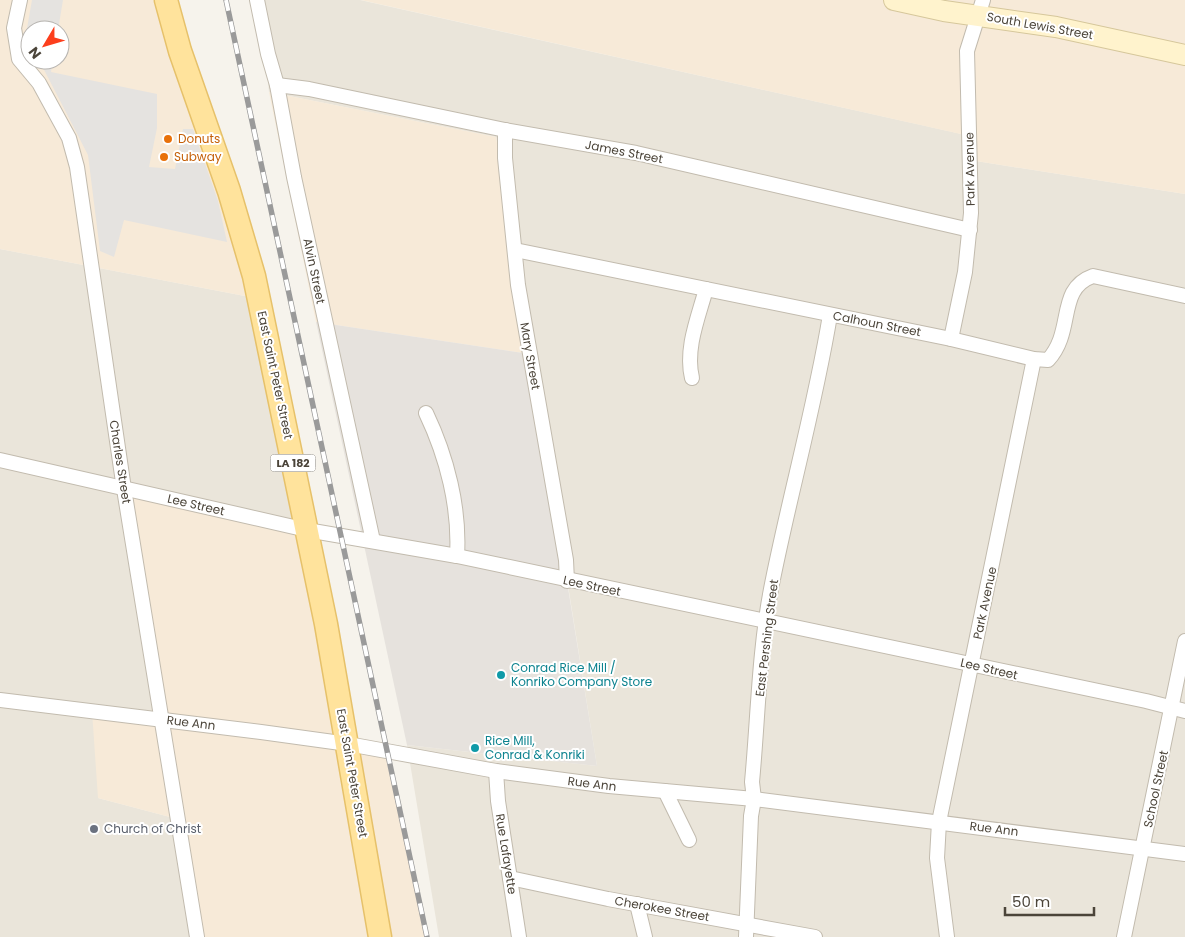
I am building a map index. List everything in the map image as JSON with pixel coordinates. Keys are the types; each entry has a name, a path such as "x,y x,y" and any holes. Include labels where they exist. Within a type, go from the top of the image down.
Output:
{"main road":[{"name":"East Saint Peter Street","path":"166,0 180,51 229,191 254,276 307,530 348,744 380,937"},
{"name":"South Lewis Street","path":"894,0 944,11 981,7 1056,27 1185,55"}],"street":[{"name":"Charles Street","path":"20,0 14,28 20,59 39,83 69,138 77,167 124,488 197,937"},
{"name":"Alvin Street","path":"257,0 268,54 277,85 296,186 373,541"},
{"name":"Park Avenue","path":"951,339 965,272 970,230 967,51 981,7"},
{"name":"James Street","path":"277,85 319,91 505,130 636,153 970,230"},
{"name":"Mary Street","path":"505,130 505,158 518,284 566,560 567,581"},
{"name":"Calhoun Street","path":"515,250 951,339 1034,359"},
{"path":"1034,359 1048,360 1058,349 1063,336 1071,292 1080,281 1093,276 1185,296"},
{"path":"692,378 688,363 706,289"},
{"name":"East Pershing Street","path":"746,937 751,816 754,799 752,782 766,622 773,581 804,446 830,315"},
{"name":"Park Avenue","path":"947,937 937,858 939,822 1034,359"},
{"path":"426,413 439,442 450,485 458,529 457,556"},
{"name":"Lee Street","path":"0,460 307,530 457,556 567,581 972,664 1178,709"},
{"name":"School Street","path":"1124,937 1178,709 1185,641"},
{"name":"Rue Ann","path":"0,700 348,744 496,771 665,791 754,799 1185,854"},
{"name":"Rue Lafayette","path":"496,771 519,937"},
{"path":"665,791 689,840"},
{"name":"Cherokee Street","path":"510,878 815,937"},
{"path":"637,904 645,937"}],"shaded area":[{"path":"0,0 153,0 244,268 250,297 0,249"},
{"path":"32,0 63,0 60,20 28,20"},
{"path":"260,0 360,0 975,137 976,161 1185,194 1185,937 439,937 407,745 597,766 496,137 269,92"},
{"path":"361,0 1185,0 1185,194 976,161 974,137"},
{"path":"44,70 157,94 157,128 149,167 175,169 183,129 193,129 218,201 227,242 124,220 114,257 100,251 88,155"},
{"path":"269,92 496,137 530,354 316,322"},
{"path":"0,249 250,297 307,530 162,720 98,798 170,817 192,937 0,937"},
{"path":"316,322 530,354 597,766 407,745"},
{"path":"124,489 307,530 348,744 388,751 427,937 192,937 170,817 98,798 92,711 161,720"}],"railway":[{"path":"226,0 427,937"}],"place":[{"name":"Donuts","path":"168,139"},
{"name":"Subway","path":"164,157"},
{"name":"Conrad Rice Mill / Konriko Company Store","path":"501,675"},
{"name":"Rice Mill, Conrad & Konriki","path":"475,748"},
{"name":"Church of Christ","path":"94,829"}]}
